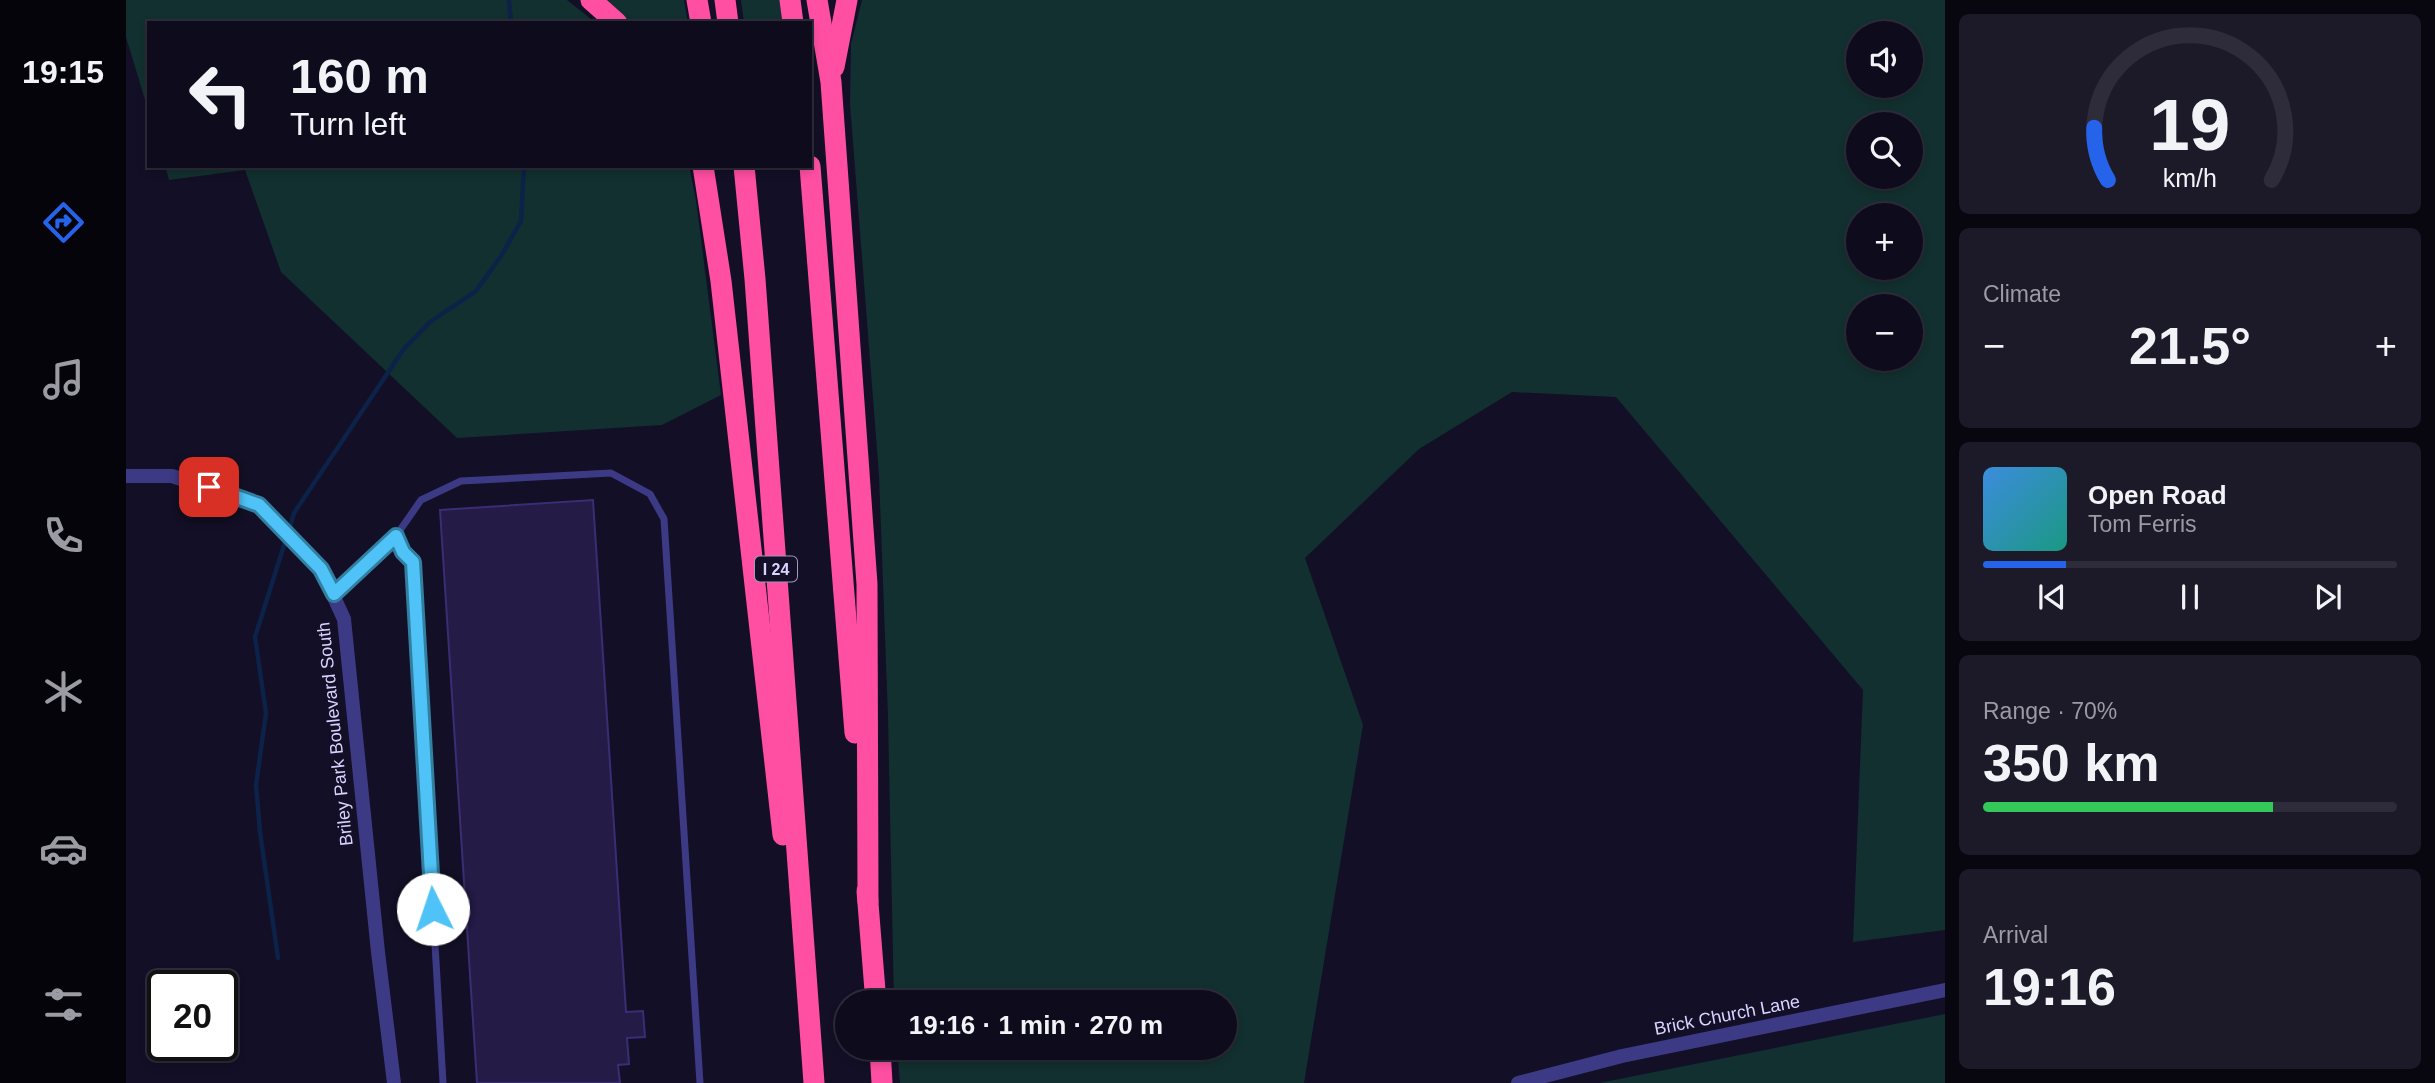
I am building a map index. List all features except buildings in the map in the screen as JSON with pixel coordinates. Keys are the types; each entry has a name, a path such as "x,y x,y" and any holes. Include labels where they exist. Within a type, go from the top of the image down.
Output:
{"highway":[{"path":"590,0 615,21"},
{"path":"697,0 701,21"},
{"path":"725,0 728,21"},
{"path":"790,0 793,21"},
{"path":"817,0 831,82 867,584 868,902"},
{"path":"831,82 847,0"},
{"path":"703,168 721,281 780,814 806,972"},
{"path":"714,168 721,281"},
{"name":"I 24","path":"744,168 755,279 814,1083"},
{"path":"810,168 875,990"},
{"path":"881,1060 883,1083"}],"street":[{"name":"Briley Park Boulevard South","path":"126,476 172,476 259,505 321,569 334,594 344,619 394,1083"},
{"name":"Brick Church Lane","path":"1518,1083 1622,1056 1945,990"}],"lane":[{"path":"334,594 396,536 421,500 461,481 611,473 650,494 664,519 700,1083"},
{"path":"396,536 403,552 413,562 443,1083"}],"green space":[{"path":"126,0 567,0 593,21 147,21 147,106 126,37"},
{"path":"604,0 684,0 688,21 628,21"},
{"path":"741,0 780,0 782,21 744,21"},
{"path":"862,0 1945,0 1945,930 1853,942 1863,690 1616,397 1512,392 1419,449 1305,558 1363,725 1304,1083 900,1083 898,1060 1237,1060 1237,990 894,990 879,475 850,104 851,44"},
{"path":"166,168 689,168 696,200 721,395 662,425 457,438 281,272 245,170 169,180"},
{"path":"1945,1014 1945,1083 1599,1083"}],"waterway":[{"path":"509,1 511,21"},
{"path":"289,531 294,513 403,350 430,322 476,291 501,256 521,221 524,168"},
{"path":"278,958 256,785 266,713 255,637 286,539"}],"route":[{"path":"209,487 259,505 321,569 334,594 396,536 403,552 413,562 433,909"}]}
